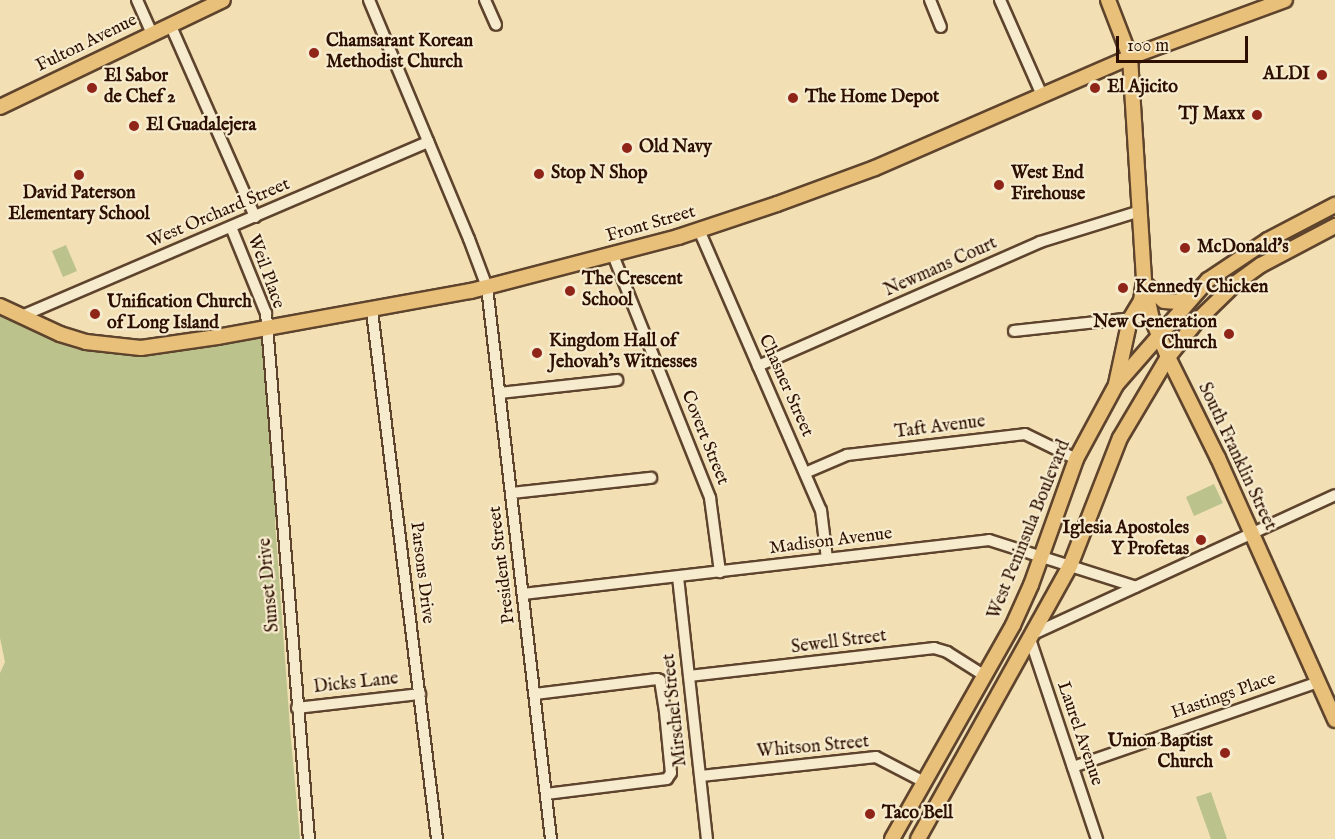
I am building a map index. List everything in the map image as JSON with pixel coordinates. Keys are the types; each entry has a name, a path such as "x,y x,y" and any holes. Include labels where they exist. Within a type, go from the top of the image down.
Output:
{"main road":[{"name":"Fulton Avenue","path":"0,107 223,0"},
{"name":"South Franklin Street","path":"1108,0 1130,57 1144,282 1151,316 1168,357 1218,458 1335,720"},
{"name":"Front Street","path":"0,306 60,334 112,347 141,348 266,329 487,287 613,255 699,230 875,168 1041,93 1130,57 1285,0"},
{"path":"1144,282 1159,299 1169,302 1184,300 1208,280 1268,240 1335,205"},
{"path":"918,839 1070,566 1120,438 1168,357 1198,320 1236,284 1261,265 1335,226"},
{"name":"West Peninsula Boulevard","path":"892,839 1023,605 1076,459 1116,385 1208,280"},
{"path":"1116,385 1130,319 1141,301 1144,282"}],"street":[{"path":"137,0 152,33"},
{"name":"President Street","path":"369,0 487,287 551,839"},
{"path":"485,0 496,25"},
{"path":"930,0 941,27"},
{"path":"1000,0 1041,93"},
{"path":"170,24 255,217"},
{"name":"West Orchard Street","path":"22,316 428,142"},
{"name":"Newmans Court","path":"758,366 1040,242 1140,211"},
{"name":"Weil Place","path":"231,227 266,313 266,329"},
{"name":"Chasner Street","path":"699,230 821,510 827,559"},
{"name":"Covert Street","path":"613,255 710,498 720,572"},
{"name":"Parsons Drive","path":"372,310 437,839"},
{"path":"1014,331 1151,316"},
{"name":"Sunset Drive","path":"266,329 309,839"},
{"path":"500,393 617,380"},
{"name":"Taft Avenue","path":"805,473 848,455 1025,435 1076,459"},
{"path":"512,493 651,478"},
{"path":"1031,637 1335,495"},
{"name":"Madison Avenue","path":"523,594 989,540 1136,587"},
{"name":"Mirschel Street","path":"678,577 707,839"},
{"name":"Laurel Avenue","path":"1031,637 1097,839"},
{"name":"Sewell Street","path":"689,676 934,648 947,652 985,676"},
{"path":"535,694 650,679 660,681 670,763 671,773 658,782 546,794"},
{"name":"Hastings Place","path":"1073,767 1318,682"},
{"name":"Dicks Lane","path":"297,708 420,694"},
{"name":"Whitson Street","path":"701,777 876,757 924,782"}],"green space":[{"path":"66,245 77,271 63,277 52,251"},
{"path":"0,307 109,348 264,332 278,513 275,522 300,839 0,839 0,673 5,662 0,638"},
{"path":"1214,484 1223,503 1194,516 1186,497"},
{"path":"1211,792 1227,839 1211,839 1196,797"}],"place":[{"name":"Chamsarant Korean Methodist Church","path":"314,53"},
{"name":"ALDI","path":"1322,75"},
{"name":"El Sabor de Chef 2","path":"92,88"},
{"name":"El Ajicito","path":"1095,88"},
{"name":"The Home Depot","path":"793,98"},
{"name":"TJ Maxx","path":"1257,115"},
{"name":"El Guadalejera","path":"134,126"},
{"name":"Old Navy","path":"627,148"},
{"name":"Stop N Shop","path":"539,174"},
{"name":"David Paterson Elementary School","path":"79,175"},
{"name":"West End Firehouse","path":"999,185"},
{"name":"McDonald's","path":"1185,248"},
{"name":"Kennedy Chicken","path":"1123,288"},
{"name":"The Crescent School","path":"570,291"},
{"name":"Unification Church of Long Island","path":"95,314"},
{"name":"New Generation Church","path":"1229,334"},
{"name":"Kingdom Hall of Jehovah’s Witnesses","path":"537,353"},
{"name":"Iglesia Apostoles Y Profetas","path":"1201,540"},
{"name":"Union Baptist Church","path":"1225,753"},
{"name":"Taco Bell","path":"870,814"}]}
